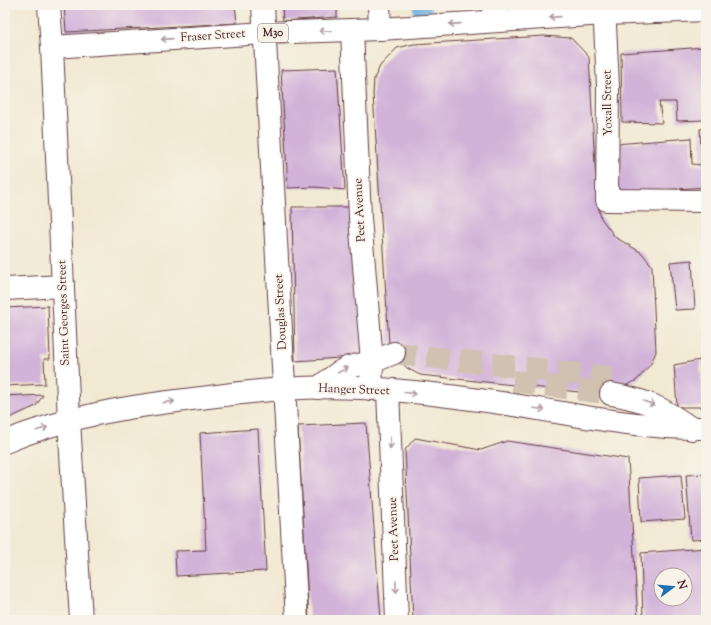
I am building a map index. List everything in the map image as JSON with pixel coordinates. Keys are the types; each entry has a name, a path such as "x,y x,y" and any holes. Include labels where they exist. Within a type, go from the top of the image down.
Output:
{"street":[{"name":"Saint Georges Street","path":"50,5 69,420 81,620"},
{"name":"Douglas Street","path":"263,5 297,620"},
{"path":"379,5 380,29"},
{"name":"M30","path":"493,13 604,10 706,10"},
{"name":"Yoxall Street","path":"604,10 608,94 607,200 706,201"},
{"name":"Fraser Street","path":"52,47 264,33 380,29 493,13"},
{"name":"Peet Avenue","path":"352,30 360,218 372,362 380,390 397,620"},
{"path":"5,289 63,286"},
{"path":"318,388 338,373 349,367 372,362 394,353"},
{"name":"Hanger Street","path":"5,442 69,420 156,404 285,389 318,388 380,390 500,403 642,425 699,429"},
{"path":"611,394 635,398 656,405 699,429"}],"building":[{"path":"64,5 235,5 237,23 66,32"},
{"path":"282,5 337,5 337,17 283,21"},
{"path":"544,36 571,38 589,57 597,202 601,218 615,237 642,253 652,266 656,352 650,365 637,380 607,395 420,375 407,368 397,358 389,343 373,94 374,79 380,66 397,48 414,44"},
{"path":"706,47 706,120 677,121 676,102 659,102 662,123 622,122 621,53"},
{"path":"337,68 345,190 315,187 288,188 281,70"},
{"path":"706,128 706,187 618,193 615,144 691,138 692,164 702,165 700,129"},
{"path":"292,207 355,207 370,356 295,361"},
{"path":"692,260 695,309 675,310 670,262"},
{"path":"48,306 50,359 44,359 45,384 5,386 5,308"},
{"path":"700,360 703,407 677,407 674,365"},
{"path":"43,395 36,406 5,420 5,396"},
{"path":"366,423 381,620 309,620 298,426"},
{"path":"258,429 266,571 176,576 175,551 206,550 200,433"},
{"path":"415,438 481,450 507,441 628,459 638,620 413,620 405,450"},
{"path":"706,474 706,539 691,540 686,475"},
{"path":"681,475 685,519 641,522 639,478"},
{"path":"706,548 706,620 643,620 641,553"}],"waterway":[{"path":"422,5 423,16"}],"tunnel":[{"path":"394,353 607,377 624,375"},
{"path":"513,381 611,394"}]}
